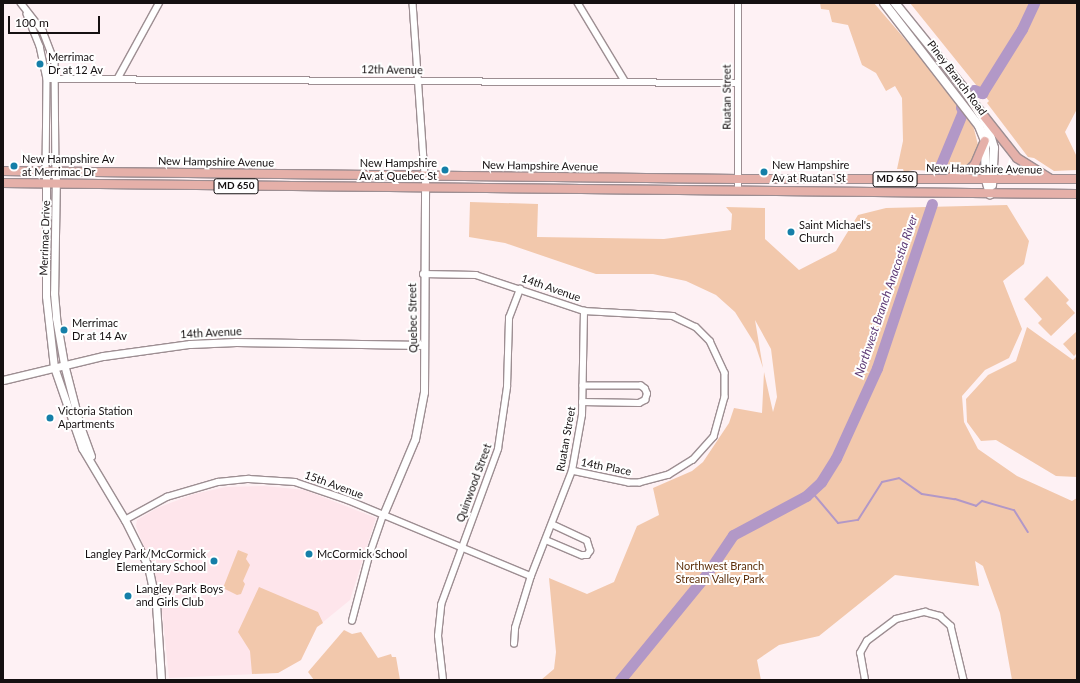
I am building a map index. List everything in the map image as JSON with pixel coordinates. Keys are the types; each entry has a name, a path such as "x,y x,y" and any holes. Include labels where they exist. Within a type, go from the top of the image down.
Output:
{"main road":[{"name":"Piney Branch Road","path":"884,3 962,100 979,126 985,141 990,180"},
{"name":"Piney Branch Road","path":"895,3 976,106 987,125 994,148 990,180 990,194"},
{"path":"976,106 1017,158 1053,180"},
{"path":"945,179 969,170 980,157 985,141"},
{"name":"New Hampshire Avenue","path":"3,171 738,179 1077,179"},
{"name":"New Hampshire Avenue","path":"3,183 425,186 1077,194"}],"street":[{"name":"Merrimac Drive","path":"21,3 40,46 47,79 46,296 54,367 82,448 125,520 142,552 151,579 156,604 161,680"},
{"path":"118,78 159,3"},
{"name":"Quebec Street","path":"352,621 369,556 383,516 415,439 424,392 423,274 425,176 417,81 413,3"},
{"path":"578,3 625,82"},
{"name":"Ruatan Street","path":"738,3 738,191"},
{"name":"Merrimac Drive","path":"25,10 43,31 50,47 57,78 57,184 54,293 64,364 80,426 96,470"},
{"name":"12th Avenue","path":"47,79 118,78 737,83"},
{"name":"14th Avenue","path":"423,274 476,275 584,311 673,316"},
{"name":"Quinwood Street","path":"443,680 438,636 440,610 445,586 498,449 507,387 509,318 520,290"},
{"name":"Ruatan Street","path":"514,644 515,628 532,576 572,471 582,402 584,311"},
{"name":"14th Place","path":"572,471 629,483 650,481 686,465 714,437 725,397 726,381 722,364 704,334 684,319 673,316"},
{"name":"14th Avenue","path":"3,380 64,364 190,344 236,342 424,345"},
{"name":"Ruatan Street","path":"582,402 639,403 645,400 647,394 645,389 641,386 583,386"},
{"name":"15th Avenue","path":"125,520 185,490 218,482 250,479 295,482 348,500 383,516 532,576"},
{"path":"546,540 582,555 590,551 587,541 552,525"},
{"path":"865,680 861,660 863,647 880,629 902,616 925,612 946,620 953,630 964,680"}],"shaded area":[{"path":"265,486 305,490 376,518 350,600 317,627 301,660 278,673 169,678 160,591 136,526 137,520 157,508 194,494 226,487"}],"green space":[{"path":"820,3 874,3 927,65 973,125 978,145 973,160 958,172 913,170 904,172 903,169 897,169 903,141 902,98 895,86 886,91 876,73 862,65 848,25 832,22 829,10 821,9"},
{"path":"910,3 1077,3 1077,109 1065,132 1077,157 1077,170 1054,171 1034,158 1028,157 987,103 989,101"},
{"name":"Northwest Branch Stream Valley Park","path":"470,202 538,204 537,237 664,239 731,230 732,214 726,207 765,208 765,239 799,270 836,251 858,215 886,208 1007,205 1029,241 1024,264 1003,281 1022,329 1009,358 985,370 962,396 964,422 978,449 1017,476 1072,501 1077,498 1077,680 1012,680 1000,613 983,566 975,561 979,586 895,575 819,636 779,645 757,660 761,680 541,680 554,669 556,652 549,578 587,594 614,582 637,526 659,515 653,488 692,471 703,462 729,423 734,408 762,413 764,372 773,412 777,397 771,349 755,320 763,368 755,344 735,312 716,295 686,281 653,274 596,274 505,243 469,237"},
{"path":"1047,276 1069,300 1066,303 1075,313 1051,336 1038,323 1042,319 1024,299"},
{"path":"1027,327 1073,360 1077,356 1077,477 1056,476 996,440 981,441 967,422 966,399 988,375 1016,361"},
{"path":"1077,331 1077,353 1074,356 1063,344"},
{"path":"238,550 248,554 246,559 250,565 243,581 245,584 241,594 237,595 223,588"},
{"path":"259,587 318,612 323,623 317,627 301,660 278,673 252,674 250,651 238,632"},
{"path":"344,630 352,634 361,632 378,658 391,654 392,657 396,657 400,680 314,680 308,672"}],"waterway":[{"name":"Northwest Branch Anacostia River","path":"939,169 963,111 961,107 974,90 982,93 1022,29 1034,3"},
{"name":"Northwest Branch Anacostia River","path":"620,680 706,575 733,535 806,496 821,482 836,458 877,368 932,204"},
{"path":"811,491 838,523 858,520 882,482 899,478 922,494 955,499 976,506 982,501 1014,510 1028,532"}],"place":[{"name":"Merrimac Dr at 12 Av","path":"40,64"},
{"name":"New Hampshire Av at Merrimac Dr","path":"14,166"},
{"name":"New Hampshire Av at Quebec St","path":"445,170"},
{"name":"New Hampshire Av at Ruatan St","path":"764,172"},
{"name":"Saint Michael's Church","path":"791,232"},
{"name":"Merrimac Dr at 14 Av","path":"64,330"},
{"name":"Victoria Station Apartments","path":"50,418"},
{"name":"McCormick School","path":"309,554"},
{"name":"Langley Park/McCormick Elementary School","path":"214,561"},
{"name":"Langley Park Boys and Girls Club","path":"128,596"}]}
